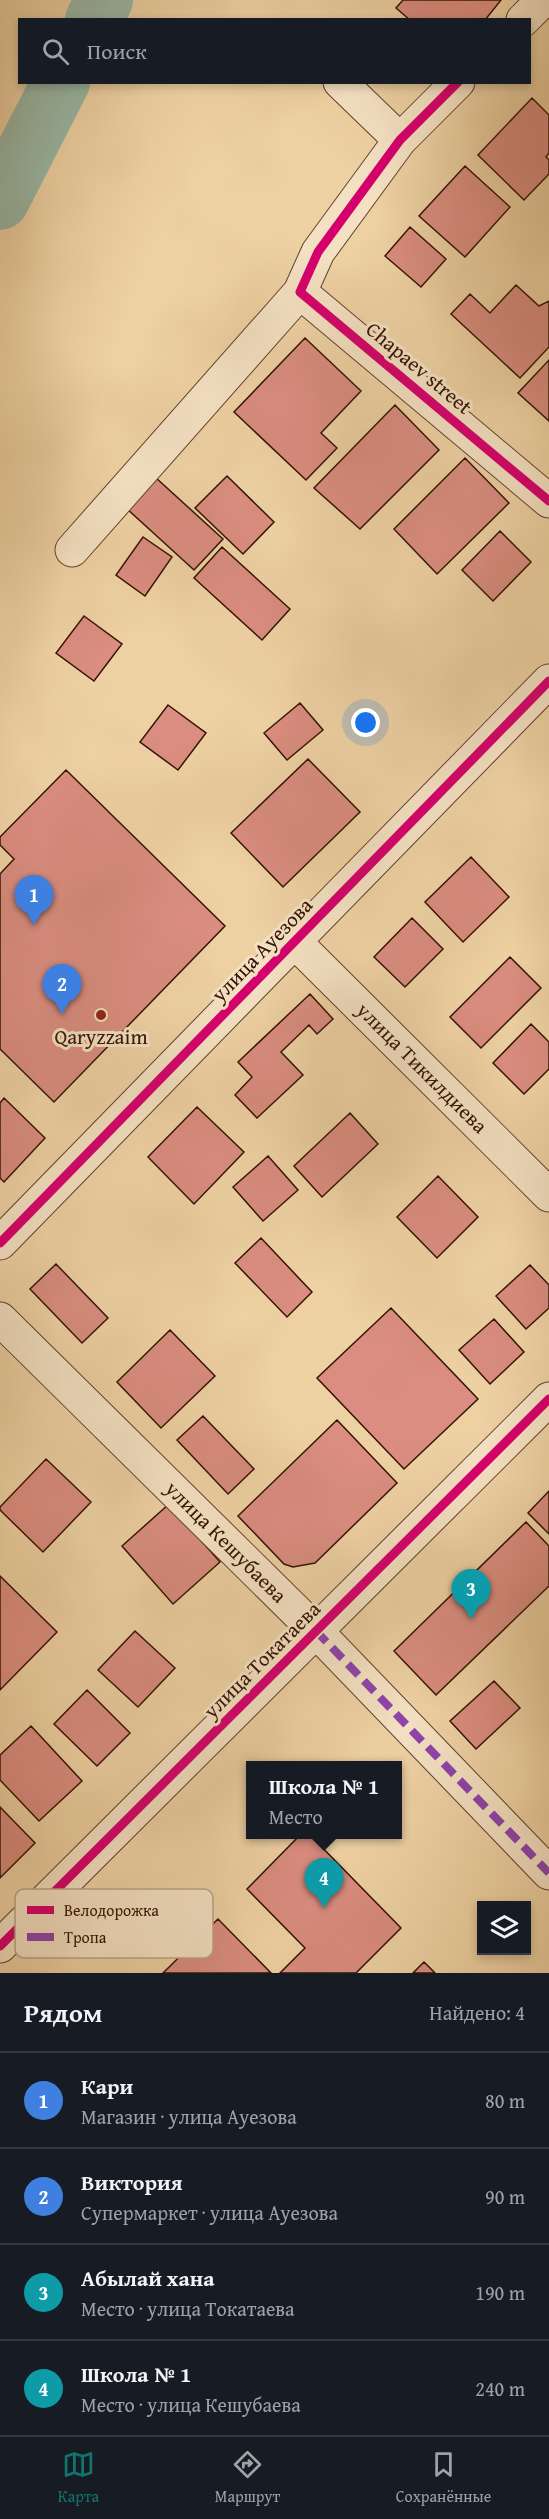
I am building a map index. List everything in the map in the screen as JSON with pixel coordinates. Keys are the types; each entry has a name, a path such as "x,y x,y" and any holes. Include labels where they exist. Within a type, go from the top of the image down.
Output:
{"street":[{"path":"525,18 543,0"},
{"path":"342,84 400,140"},
{"path":"72,550 300,292 318,252 400,140 456,84"},
{"name":"Chapaev street","path":"300,292 549,501"},
{"name":"улица Ауезова","path":"0,1243 549,681"},
{"name":"улица Тикилдиева","path":"295,942 549,1195"},
{"name":"улица Кешубаева","path":"0,1319 316,1631 549,1873"},
{"name":"улица Токатаева","path":"57,1889 549,1399"},
{"name":"улица Токатаева","path":"0,1946 15,1931"}],"building":[{"path":"403,0 501,0 487,18 408,18 396,8"},
{"path":"532,98 549,115 549,153 546,157 549,160 549,174 524,200 478,155"},
{"path":"465,166 510,207 465,257 419,216"},
{"path":"410,227 446,259 421,287 385,256"},
{"path":"516,285 539,306 549,301 549,347 520,378 451,314 470,294 490,313"},
{"path":"305,338 361,391 321,433 337,448 306,480 234,412"},
{"path":"549,360 549,421 518,393"},
{"path":"395,405 439,450 360,529 314,488"},
{"path":"465,458 509,503 437,574 394,529"},
{"path":"227,476 274,522 243,554 195,508"},
{"path":"155,477 223,539 194,570 126,508"},
{"path":"500,531 531,562 493,601 462,570"},
{"path":"143,537 172,557 145,596 116,575"},
{"path":"222,547 290,609 262,640 194,578"},
{"path":"84,616 122,644 94,681 56,653"},
{"path":"300,703 323,730 287,760 264,733"},
{"path":"168,705 206,733 178,770 140,742"},
{"path":"308,759 360,812 283,887 231,833"},
{"path":"66,770 225,926 54,1102 0,1049 0,874 14,859 0,845 0,837"},
{"path":"471,857 509,897 463,942 425,902"},
{"path":"412,918 443,949 405,987 374,957"},
{"path":"510,957 541,988 481,1048 450,1017"},
{"path":"310,994 333,1019 317,1034 309,1025 281,1052 303,1075 257,1118 235,1095 252,1077 238,1062"},
{"path":"531,1024 549,1042 549,1069 524,1094 493,1063"},
{"path":"4,1098 45,1138 4,1182 0,1178 0,1103"},
{"path":"197,1107 244,1152 194,1204 148,1157"},
{"path":"350,1113 378,1144 322,1197 294,1166"},
{"path":"268,1156 298,1190 263,1221 233,1187"},
{"path":"438,1176 478,1217 437,1258 397,1217"},
{"path":"261,1238 312,1292 287,1317 235,1263"},
{"path":"56,1264 108,1318 82,1343 30,1289"},
{"path":"530,1265 549,1285 549,1308 526,1329 496,1296"},
{"path":"391,1308 478,1399 404,1469 317,1378"},
{"path":"494,1319 524,1352 490,1384 459,1350"},
{"path":"170,1330 215,1376 161,1428 117,1382"},
{"path":"203,1416 254,1469 228,1494 177,1440"},
{"path":"337,1420 397,1483 315,1563 293,1567 284,1564 238,1516"},
{"path":"46,1459 91,1502 43,1552 0,1510 0,1507"},
{"path":"549,1491 549,1534 528,1513"},
{"path":"169,1504 220,1562 173,1604 122,1546"},
{"path":"526,1522 549,1546 549,1586 436,1695 394,1651"},
{"path":"0,1576 57,1632 0,1690"},
{"path":"135,1631 175,1668 138,1707 98,1670"},
{"path":"494,1681 520,1708 476,1749 450,1721"},
{"path":"87,1690 130,1733 97,1766 54,1724"},
{"path":"31,1726 82,1781 39,1821 0,1780 0,1755"},
{"path":"0,1807 35,1843 0,1878"},
{"path":"296,1839 314,1839 401,1928 356,1973 280,1973 305,1948 247,1889"},
{"path":"218,1919 271,1973 163,1973 178,1958 213,1958 213,1924"},
{"path":"424,1962 435,1973 413,1973"}],"waterway":[{"path":"95,18 104,0"},
{"path":"0,201 60,84"}],"marked path":[{"path":"316,1631 549,1873"}],"cycle path":[{"path":"456,84 400,140 318,252 300,292 549,501"},
{"path":"0,1243 549,681"},
{"path":"57,1889 549,1399"},
{"path":"0,1946 15,1931"}],"place":[{"name":"Кари","path":"34,925"},
{"name":"Виктория","path":"62,1014"},
{"name":"Qaryzzaim","path":"101,1015"},
{"name":"Абылай хана","path":"471,1619"},
{"name":"Школа № 1","path":"324,1908"}]}
